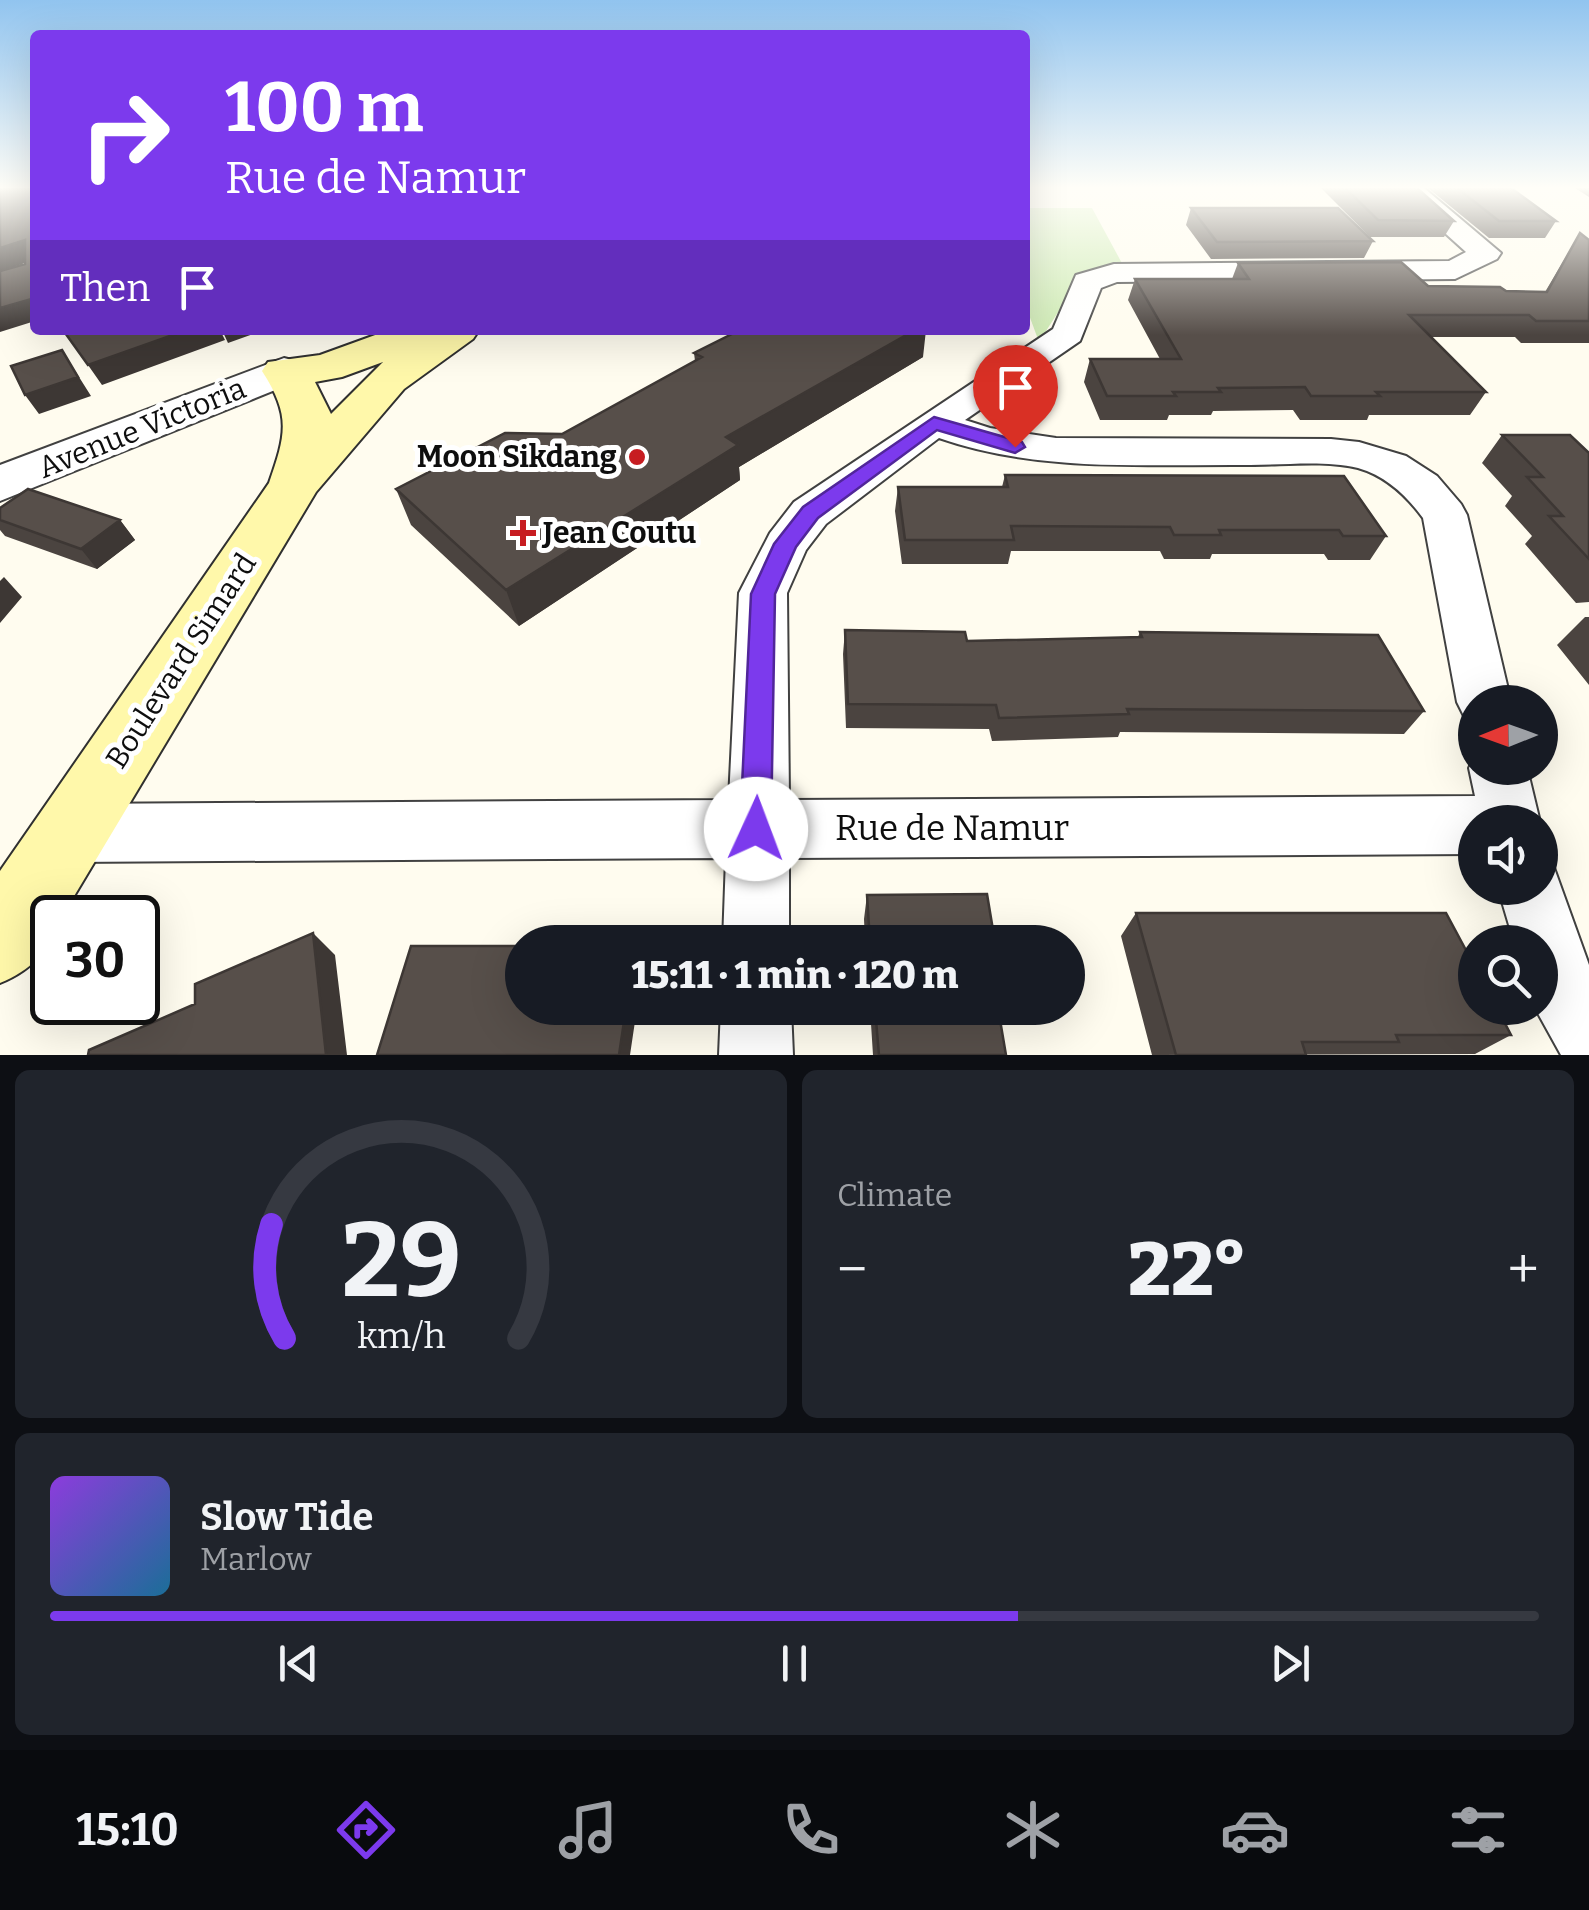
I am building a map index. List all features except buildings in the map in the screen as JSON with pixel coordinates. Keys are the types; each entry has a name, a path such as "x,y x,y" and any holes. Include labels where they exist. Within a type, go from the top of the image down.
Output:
{"main road":[{"name":"Avenue Victoria","path":"284,371 303,348 336,335"},
{"name":"Avenue Victoria","path":"284,371 326,368 416,335"},
{"path":"294,484 388,380 451,335"},
{"name":"Boulevard Simard","path":"0,942 294,484 310,433 308,401 284,371"}],"street":[{"path":"756,925 763,594 786,544 810,513 934,423 1068,334 1087,282 1114,272 1454,270 1486,254 1466,237"},
{"name":"Avenue Victoria","path":"0,484 284,371"},
{"path":"934,423 984,440 1056,451 1331,452 1359,455 1392,466 1422,486 1445,515 1480,685"},
{"name":"Rue de Namur","path":"70,833 1458,824"},
{"path":"1535,905 1564,994 1589,1033"},
{"path":"756,1025 756,1055"}],"green space":[{"path":"1030,237 1108,237 1124,267 1078,281 1039,342 1030,318"}],"place":[{"name":"Moon Sikdang","path":"637,457"},
{"name":"Jean Coutu","path":"523,533"}],"route":[{"path":"756,829 763,594 786,544 810,513 934,423 1015,447"}]}
